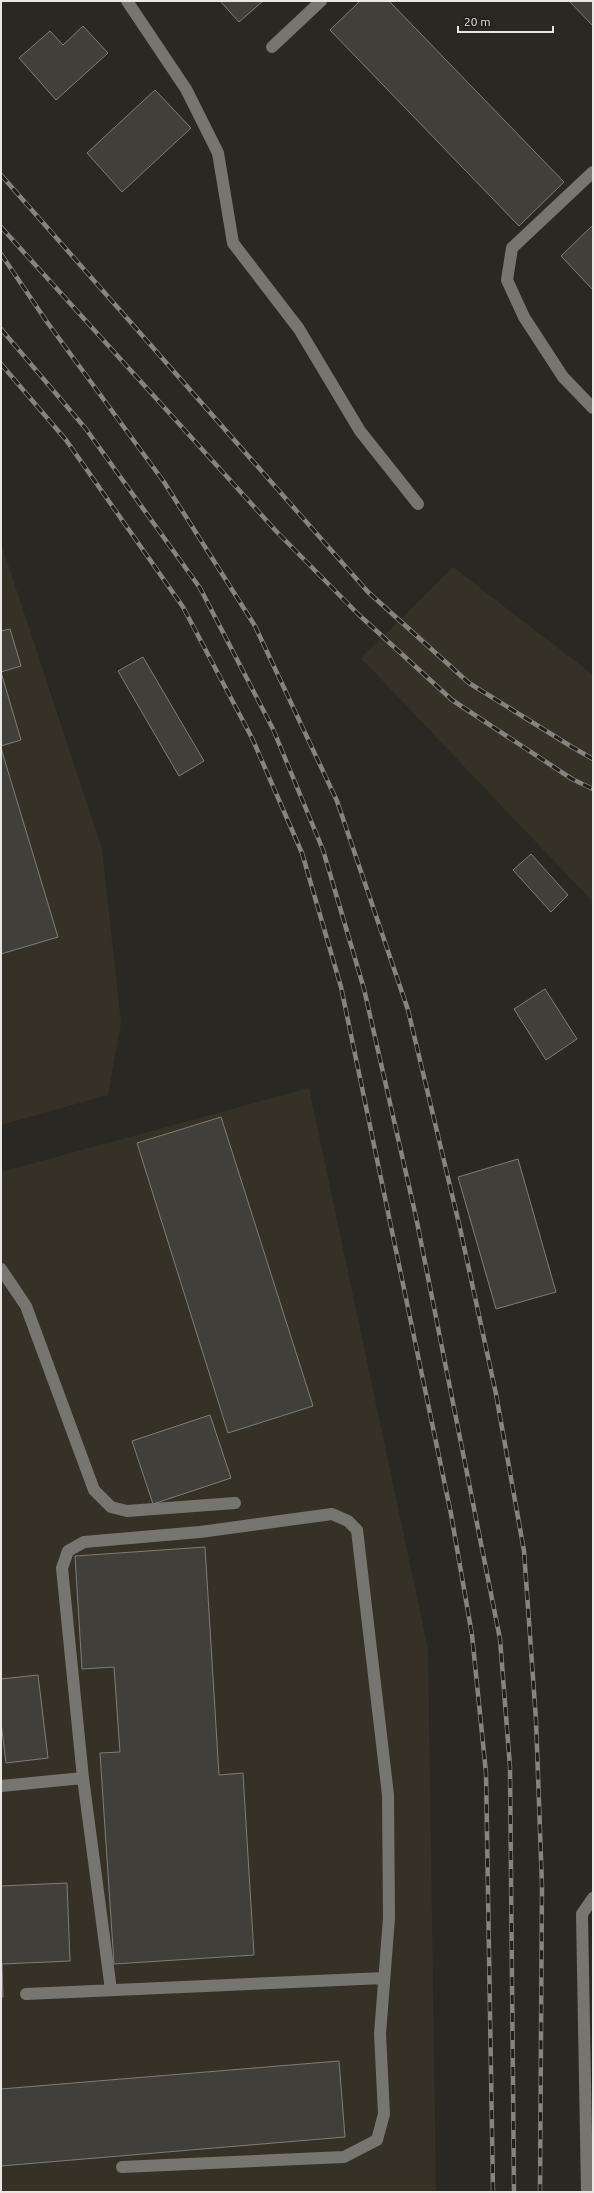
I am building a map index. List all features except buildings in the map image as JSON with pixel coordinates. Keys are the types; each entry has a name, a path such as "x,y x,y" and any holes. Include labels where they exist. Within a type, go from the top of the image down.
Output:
{"lane":[{"path":"127,1 186,89 218,153 233,243 299,329 360,430 418,504"},
{"path":"272,47 321,1"},
{"path":"593,172 512,248 507,280 524,317 563,377 593,408"},
{"path":"1,1269 26,1306 94,1490 111,1507 126,1511 235,1503"},
{"path":"111,1990 83,1778 62,1568 68,1551 84,1542 200,1532 332,1514 348,1521 357,1530 388,1795 389,1918 380,2034 384,2114 377,2140 344,2157 122,2166"},
{"path":"1,1786 83,1778"},
{"path":"587,2192 582,1914 593,1898"},
{"path":"26,1994 384,1978"}],"shaded area":[{"path":"1,543 102,849 121,1023 108,1095 1,1125"},
{"path":"453,567 593,675 593,902 361,658"},
{"path":"309,1088 428,1649 436,2192 1,2192 1,1172"}],"railway":[{"path":"1,175 368,592 469,683 593,759"},
{"path":"1,227 276,531 358,614 452,700 572,779 593,789"},
{"path":"1,254 47,322 164,482 255,626 337,801 408,1010 460,1228 496,1394 524,1551 536,1720 542,1886 540,2192"},
{"path":"1,329 86,429 200,588 273,729 323,850 364,989 416,1217 500,1639 510,1767 514,2192"},
{"path":"1,364 66,440 183,607 252,738 302,853 341,987 451,1514 472,1635 486,1773 493,2192"}]}
